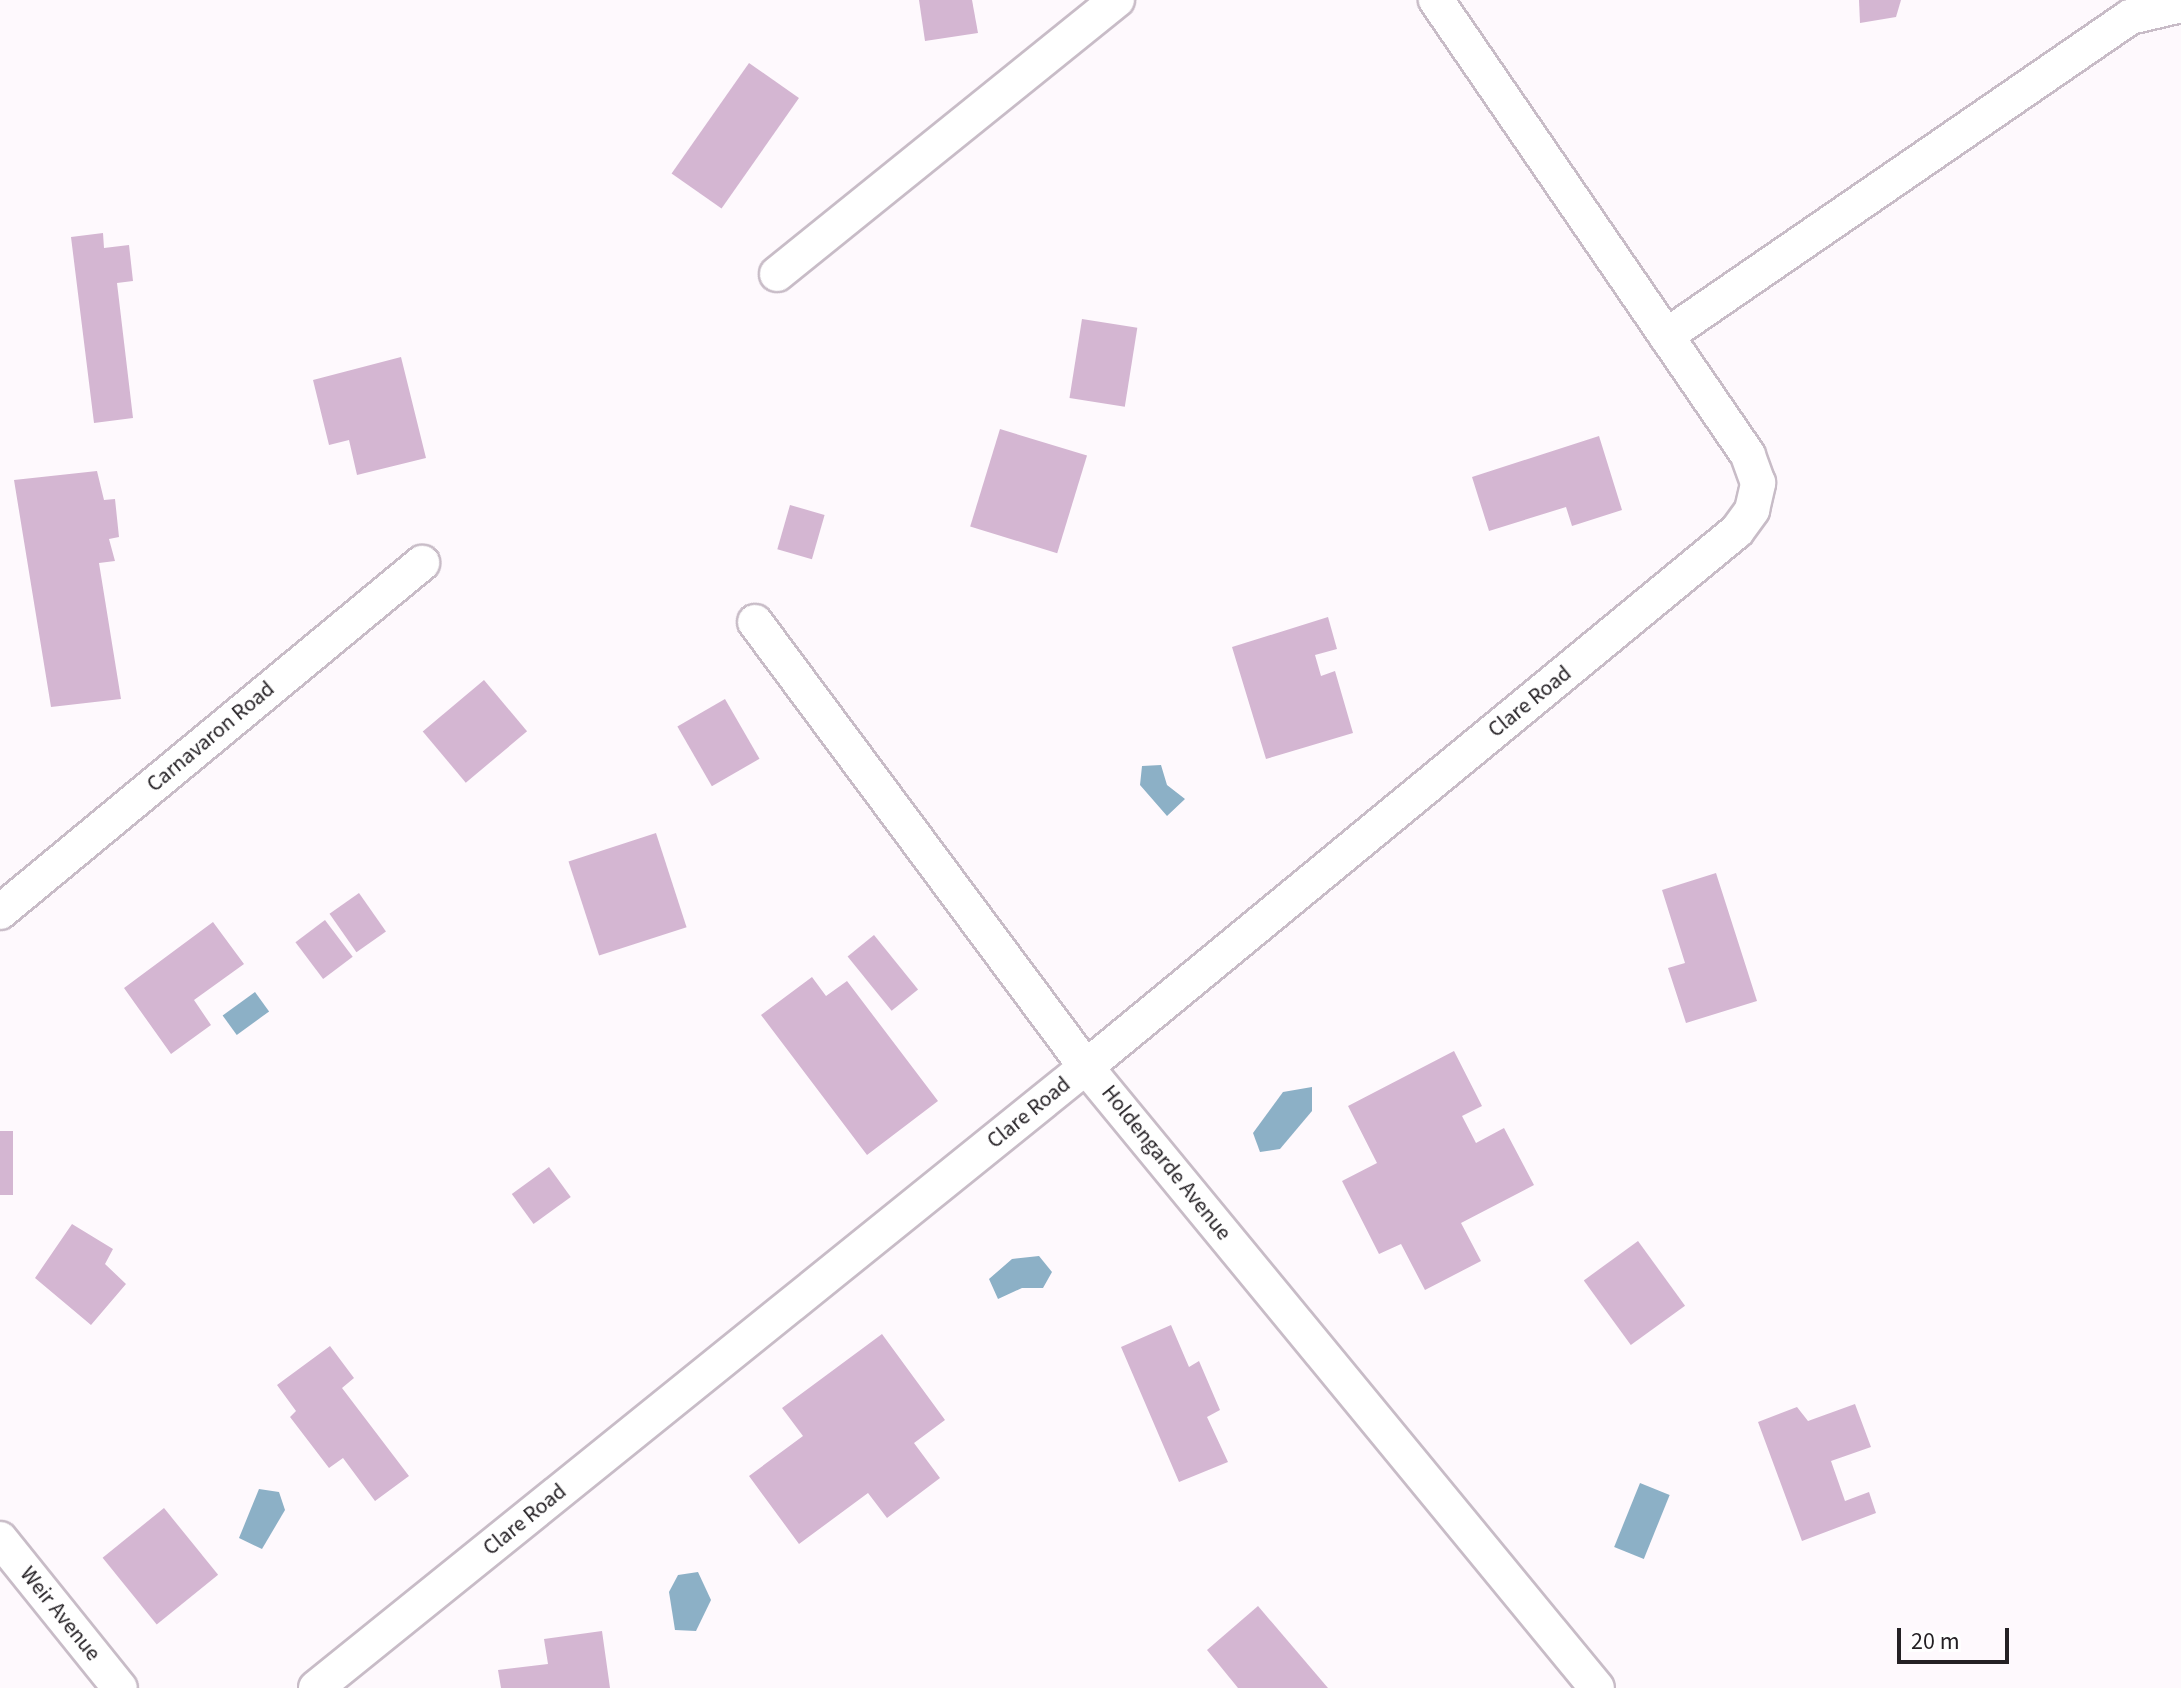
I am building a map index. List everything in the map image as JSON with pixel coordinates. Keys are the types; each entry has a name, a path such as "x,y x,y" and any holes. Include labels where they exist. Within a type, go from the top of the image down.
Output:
{"street":[{"path":"777,274 1117,0"},
{"path":"1436,0 1666,336 2130,17 2181,5"},
{"name":"Clare Road","path":"316,1688 1086,1067 1737,531 1752,510 1758,483 1748,455 1666,336"},
{"name":"Carnavaron Road","path":"0,912 422,563"},
{"name":"Holdengarde Avenue","path":"755,622 1086,1067 1597,1688"},
{"name":"Weir Avenue","path":"0,1539 120,1688"}],"water":[{"path":"1161,765 1167,785 1185,799 1167,816 1140,785 1142,766"},
{"path":"255,992 269,1011 237,1035 223,1016"},
{"path":"1312,1087 1312,1111 1280,1149 1260,1152 1253,1133 1283,1092"},
{"path":"1039,1256 1052,1272 1043,1288 1022,1288 998,1299 989,1279 1012,1259"},
{"path":"1640,1483 1670,1495 1644,1559 1614,1547"},
{"path":"259,1489 279,1492 285,1510 262,1549 239,1538"},
{"path":"698,1572 711,1600 696,1631 675,1630 669,1592 678,1575"}],"building":[{"path":"919,0 972,0 978,33 925,41"},
{"path":"1859,0 1901,0 1896,17 1860,23"},
{"path":"749,63 799,98 722,209 672,174"},
{"path":"103,233 104,248 129,245 133,281 117,283 133,418 94,423 71,237"},
{"path":"1082,319 1137,328 1125,407 1069,398"},
{"path":"401,357 426,458 357,475 349,440 329,445 313,380"},
{"path":"1000,429 1087,456 1057,553 970,527"},
{"path":"1599,436 1622,510 1572,526 1566,507 1489,531 1472,477"},
{"path":"97,471 104,500 115,499 119,537 109,539 115,561 99,563 121,699 51,707 14,480"},
{"path":"790,505 825,515 812,559 777,549"},
{"path":"1328,617 1337,649 1315,655 1321,676 1335,671 1353,733 1266,759 1232,647"},
{"path":"484,680 527,731 466,783 423,731"},
{"path":"725,699 760,759 712,786 677,726"},
{"path":"656,833 687,927 599,956 569,861"},
{"path":"1716,873 1757,1001 1686,1023 1668,968 1685,963 1662,890"},
{"path":"359,893 386,932 356,952 330,914"},
{"path":"325,920 353,957 323,979 295,942"},
{"path":"213,922 244,964 194,1000 211,1025 171,1054 124,988"},
{"path":"874,935 918,989 892,1011 848,956"},
{"path":"812,977 826,996 847,981 938,1101 867,1155 761,1015"},
{"path":"1454,1051 1482,1106 1462,1116 1476,1143 1504,1128 1534,1185 1461,1223 1481,1261 1425,1290 1401,1244 1379,1254 1342,1181 1377,1163 1348,1106"},
{"path":"0,1131 13,1131 13,1195 0,1195"},
{"path":"549,1167 571,1197 534,1224 512,1194"},
{"path":"72,1224 113,1249 105,1264 126,1284 91,1325 35,1278"},
{"path":"1638,1241 1685,1306 1631,1345 1584,1280"},
{"path":"1171,1325 1189,1367 1199,1361 1220,1410 1207,1417 1228,1462 1179,1482 1121,1347"},
{"path":"882,1334 945,1420 914,1443 940,1478 887,1518 868,1493 799,1544 749,1476 803,1436 782,1408"},
{"path":"330,1346 354,1378 342,1388 409,1476 375,1501 343,1458 329,1468 290,1417 296,1411 277,1385"},
{"path":"1855,1404 1871,1447 1831,1461 1845,1501 1869,1492 1876,1513 1802,1541 1758,1422 1797,1407 1808,1421"},
{"path":"164,1508 218,1575 157,1625 103,1558"},
{"path":"1258,1606 1328,1688 1238,1688 1207,1650"},
{"path":"602,1631 610,1688 501,1688 498,1670 548,1664 544,1639"}]}
